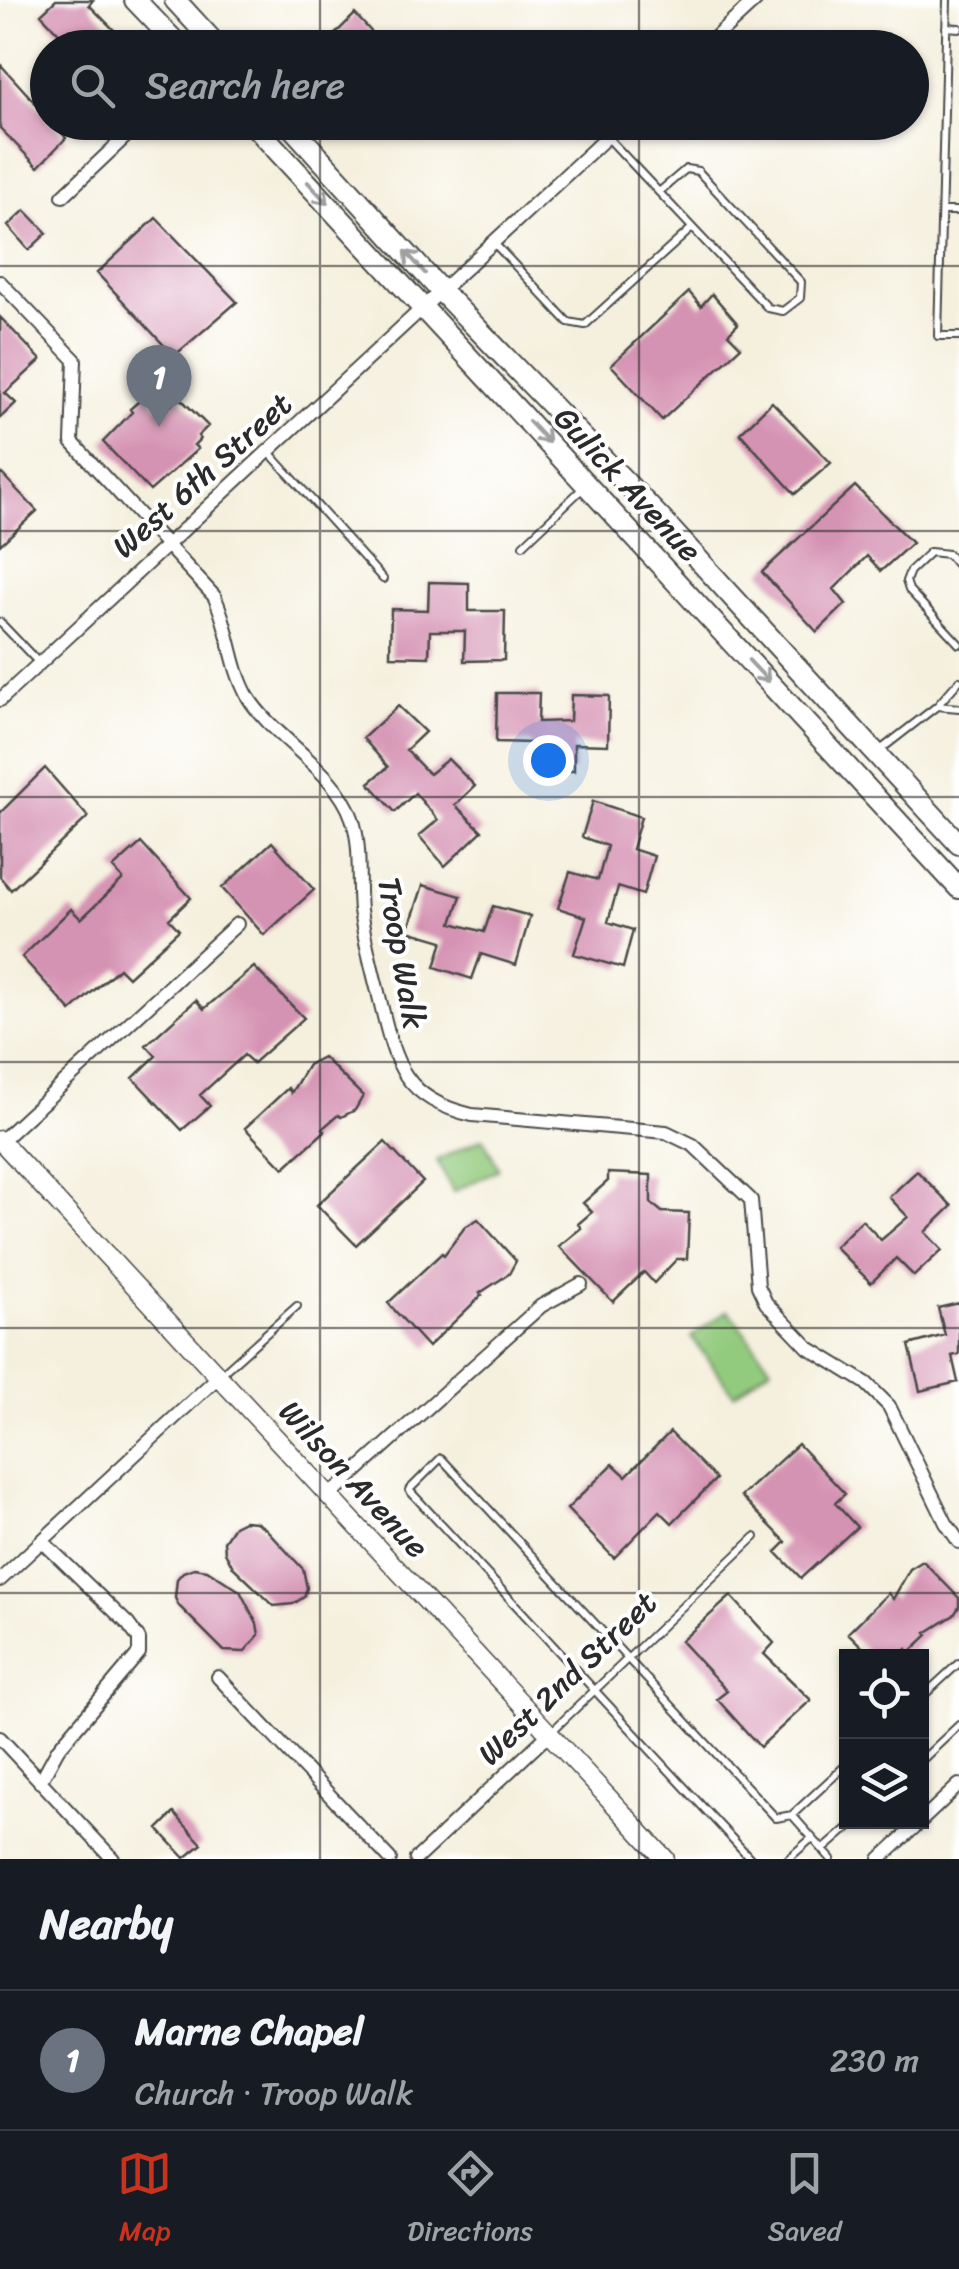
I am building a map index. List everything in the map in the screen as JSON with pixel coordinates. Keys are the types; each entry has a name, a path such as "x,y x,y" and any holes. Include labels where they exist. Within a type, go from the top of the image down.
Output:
{"main road":[{"path":"135,0 163,30"},
{"path":"174,0 202,30"},
{"name":"Gulick Avenue","path":"269,140 959,888"},
{"name":"Gulick Avenue","path":"303,140 441,291 663,521 874,755 948,823 959,844"}],"street":[{"path":"724,30 756,0"},
{"path":"62,196 122,140"},
{"name":"West 6th Street","path":"0,700 604,140"},
{"name":"Troop Walk","path":"0,282 75,360 72,442 214,596 224,616 228,644 249,699 341,797 352,819 366,942 392,1053 408,1080 424,1096 446,1109 472,1115 652,1130 693,1145 751,1200 758,1286 766,1303 809,1348 866,1382 889,1406 959,1542"},
{"path":"1,1141 237,924"},
{"name":"Wilson Avenue","path":"1,1141 216,1378 330,1495 666,1859"},
{"path":"330,1495 542,1306 581,1284"},
{"path":"0,1580 216,1378"},
{"path":"40,1782 58,1750 139,1653 139,1639 128,1624 42,1542"},
{"path":"218,1677 390,1859"},
{"name":"West 2nd Street","path":"416,1859 550,1734"},
{"path":"0,1738 113,1859"},
{"path":"929,1813 959,1785"},
{"path":"880,1859 912,1829"}],"lane":[{"path":"947,0 938,336 959,336"},
{"path":"946,27 959,28"},
{"path":"610,140 658,192 768,308 783,311 800,298 801,282 698,172 686,169 658,192"},
{"path":"942,211 959,211"},
{"path":"492,242 568,322 585,324 692,228"},
{"path":"268,451 383,579"},
{"path":"523,545 587,484"},
{"path":"959,567 948,554 930,552 910,570 906,581 909,590 959,644"},
{"path":"0,622 39,663"},
{"path":"874,755 937,706 959,682"},
{"path":"937,706 959,708"},
{"path":"216,1378 297,1306"},
{"path":"750,1859 409,1490 442,1458 776,1818 792,1815 839,1772"},
{"name":"West 2nd Street","path":"550,1734 755,1537"},
{"path":"929,1691 959,1663"},
{"path":"929,1753 959,1725"},
{"path":"792,1815 831,1859"},
{"path":"823,1850 846,1829"},
{"path":"788,1859 812,1838"}],"green space":[{"path":"483,1138 499,1169 453,1192 437,1160"},
{"path":"728,1310 771,1367 734,1394 691,1337"}],"building":[{"path":"56,0 93,0 89,5 114,30 56,30 41,14"},
{"path":"355,14 370,30 339,30"},
{"path":"0,64 30,97 30,140 64,140 38,167 0,128"},
{"path":"25,210 47,233 29,250 8,226"},
{"path":"156,218 237,302 174,356 97,273"},
{"path":"689,292 701,306 712,294 738,324 728,334 741,347 662,420 611,365"},
{"path":"0,317 41,360 5,393 16,403 0,418"},
{"path":"147,394 158,408 160,405 166,410 179,397 208,426 194,445 198,449 150,491 103,442"},
{"path":"772,402 831,463 795,494 740,433"},
{"path":"0,472 37,511 0,545"},
{"path":"855,486 912,543 881,571 867,556 834,589 846,604 817,632 762,572"},
{"path":"429,582 469,583 469,611 505,611 504,660 464,661 465,631 430,631 429,657 390,656 391,609 428,610"},
{"path":"497,693 539,693 538,722 570,721 571,695 609,696 608,745 574,744 574,771 533,771 532,743 496,742"},
{"path":"398,706 425,732 406,750 429,774 448,759 475,786 455,805 482,831 445,866 419,836 438,820 415,793 395,812 369,783 388,767 363,738"},
{"path":"45,768 88,817 11,890 0,877 0,813"},
{"path":"593,801 641,817 632,849 654,856 643,895 618,887 608,922 633,930 623,968 574,954 586,917 558,908 570,872 598,880 607,846 582,837"},
{"path":"272,842 314,890 264,935 222,888"},
{"path":"141,843 191,898 169,919 179,930 128,977 119,968 71,1011 22,957 71,909 81,919 123,879 113,868"},
{"path":"423,885 461,896 452,923 484,932 493,906 530,916 516,965 481,954 472,979 435,967 443,941 408,931"},
{"path":"254,967 304,1018 253,1063 244,1055 200,1095 210,1106 182,1130 133,1078 156,1056 146,1045 196,1000 204,1009"},
{"path":"323,1057 363,1096 355,1110 338,1115 284,1168 245,1128 288,1088 291,1093 308,1065"},
{"path":"385,1142 423,1182 356,1245 317,1205"},
{"path":"917,1171 952,1206 925,1232 942,1250 914,1276 896,1258 871,1283 835,1247 862,1220 881,1240 908,1217 889,1197"},
{"path":"608,1173 651,1175 651,1203 662,1212 689,1213 687,1259 677,1259 654,1283 644,1272 613,1302 559,1246 581,1228 578,1224 592,1212 583,1203 608,1181"},
{"path":"478,1219 516,1261 509,1274 480,1293 428,1347 388,1303 444,1255 465,1227"},
{"path":"959,1303 959,1354 952,1356 958,1382 920,1391 909,1345 945,1335 938,1308"},
{"path":"670,1432 716,1479 672,1523 660,1511 614,1558 567,1509 613,1464 626,1476"},
{"path":"798,1444 845,1494 835,1503 857,1527 801,1578 776,1552 786,1542 741,1496"},
{"path":"244,1521 256,1522 266,1529 303,1569 307,1588 304,1597 293,1604 274,1606 233,1567 224,1541 234,1526"},
{"path":"923,1561 959,1598 959,1607 954,1615 926,1633 913,1649 864,1649 848,1633 888,1593 893,1599 910,1569"},
{"path":"194,1568 207,1570 240,1591 259,1635 244,1652 224,1651 179,1606 175,1598 177,1579"},
{"path":"731,1596 774,1643 764,1654 811,1700 760,1747 717,1699 727,1691 681,1641"},
{"path":"174,1813 202,1844 185,1858 158,1829"}],"place":[{"name":"Marne Chapel","path":"159,427"}]}
